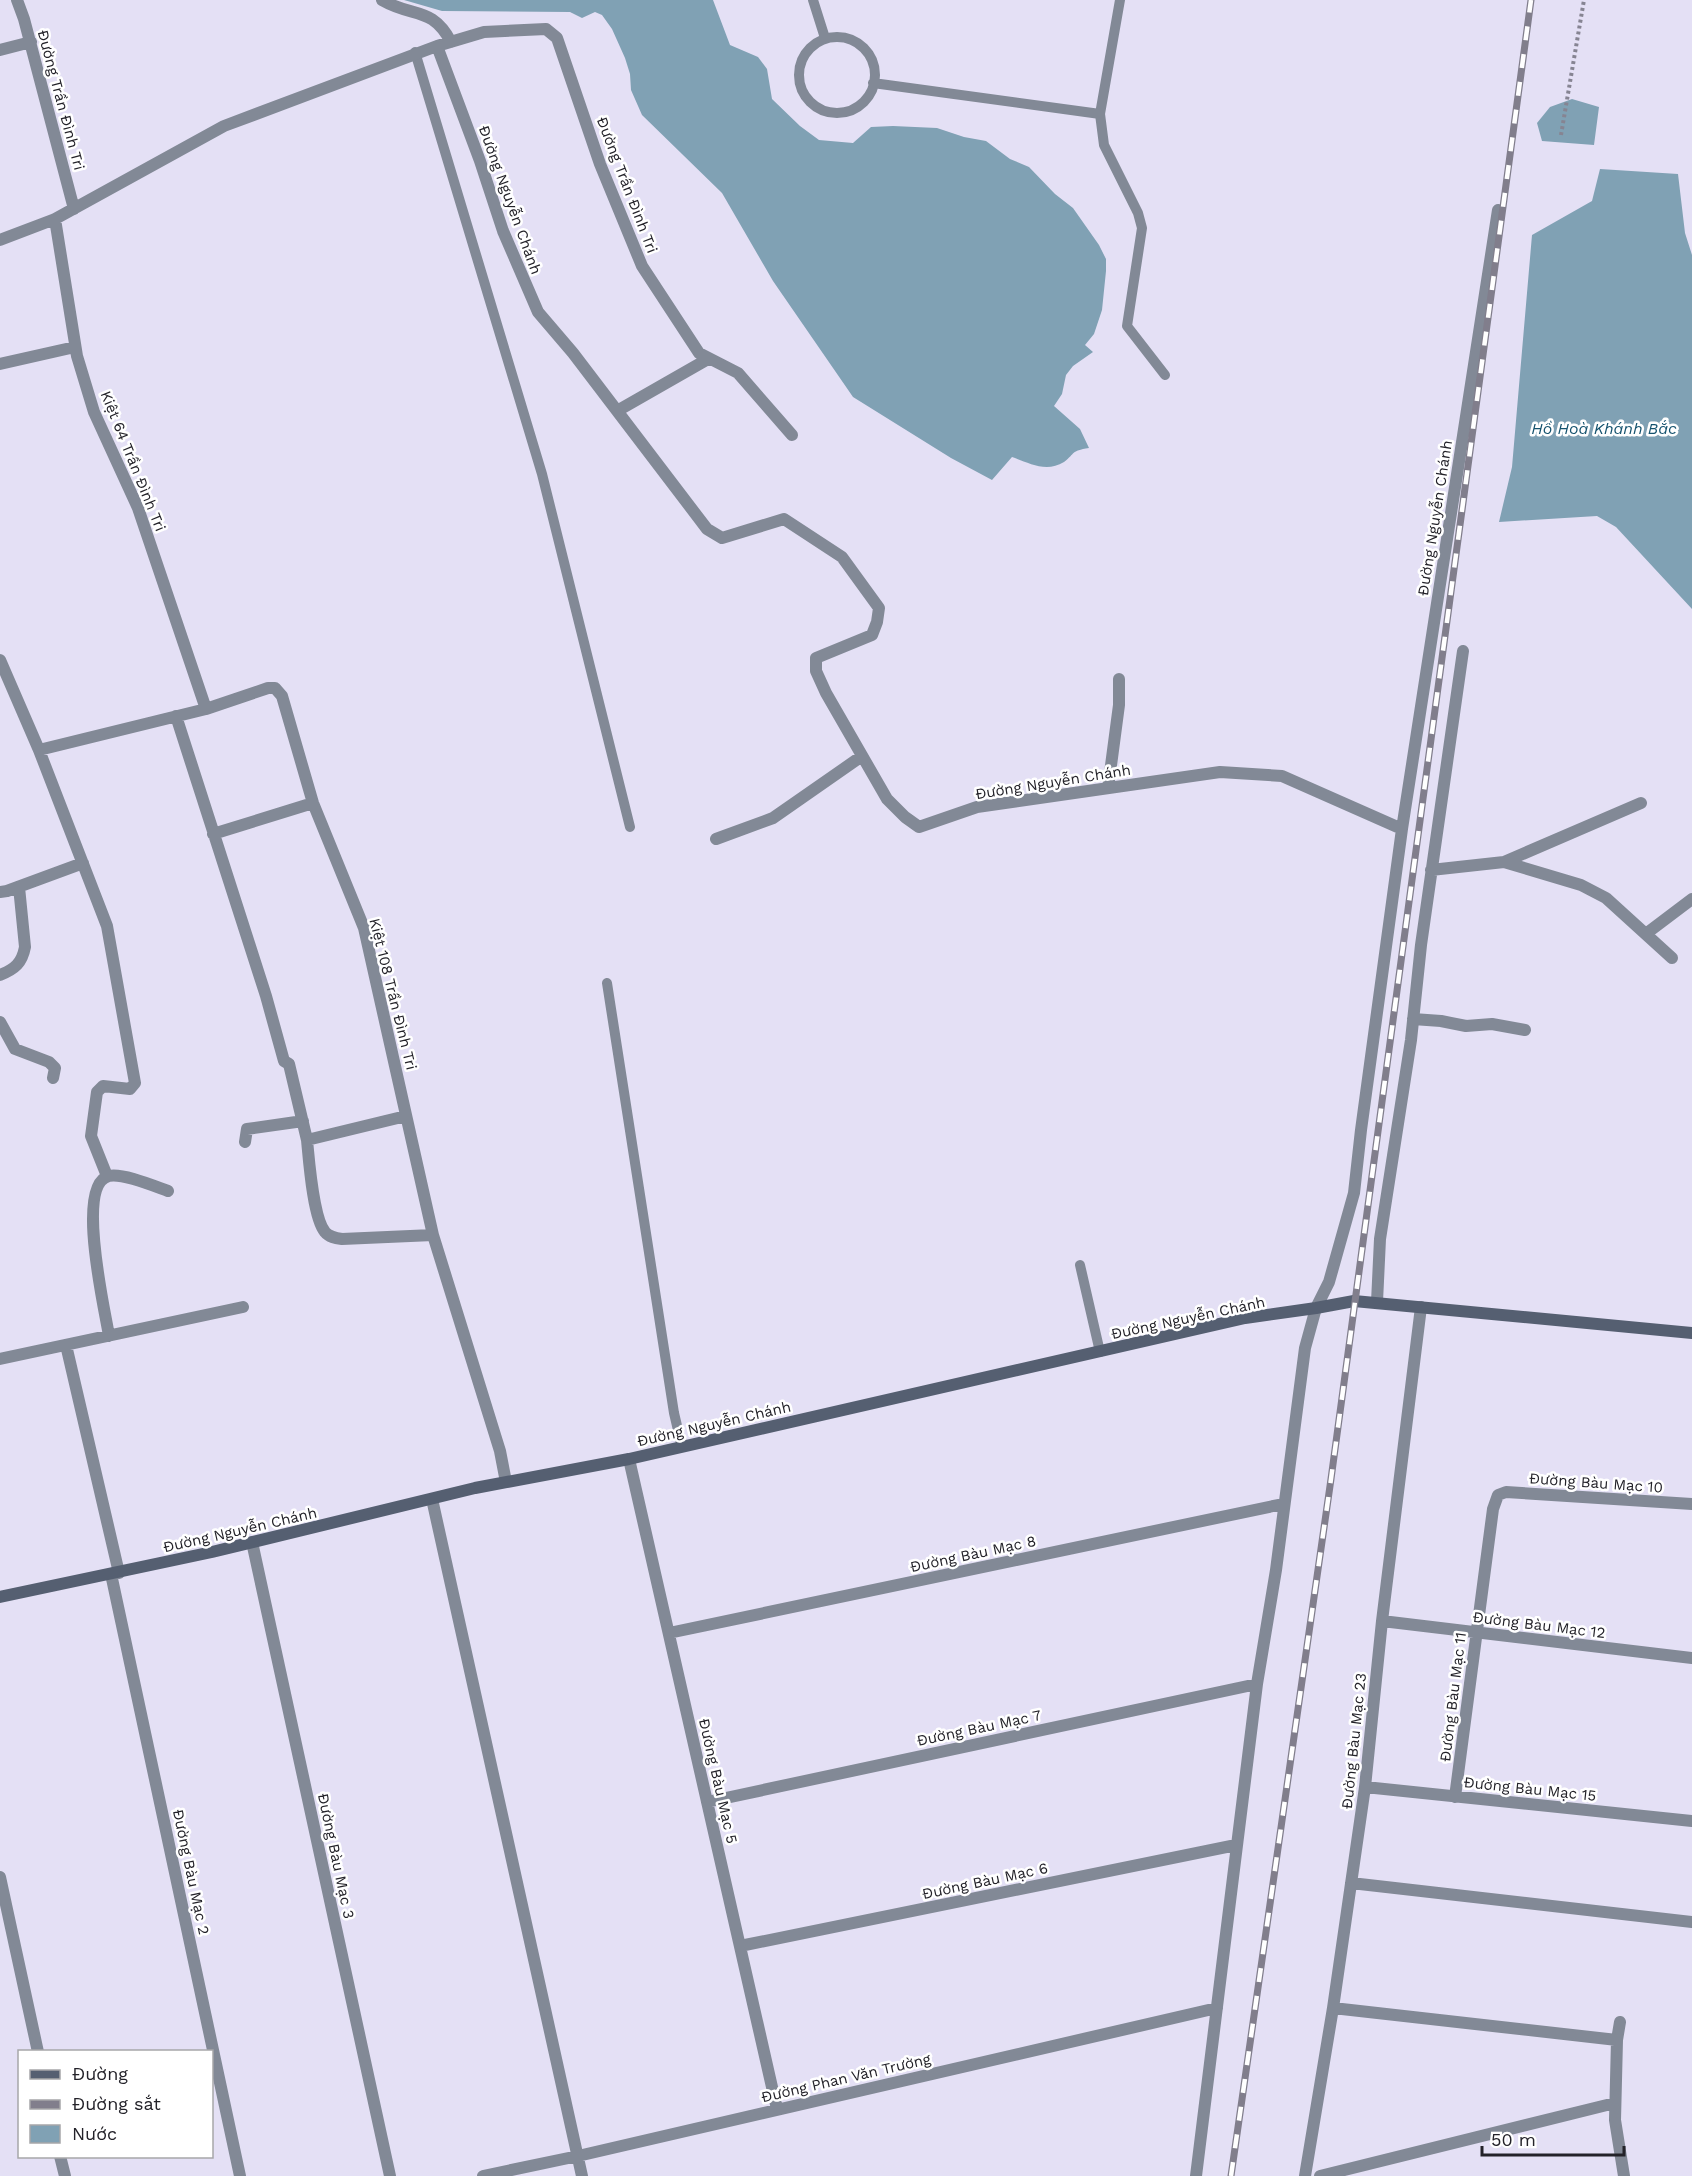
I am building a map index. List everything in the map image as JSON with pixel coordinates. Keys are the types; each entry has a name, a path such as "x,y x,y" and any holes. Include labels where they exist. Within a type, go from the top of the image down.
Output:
{"street":[{"name":"Đường Trần Đình Tri","path":"17,0 31,42 74,209"},
{"path":"382,0 436,20 444,28 451,42"},
{"name":"Đường Trần Đình Tri","path":"415,52 484,32 539,28 546,29 557,38 600,164 642,266 699,353 738,373 792,435"},
{"path":"0,50 31,42"},
{"name":"Đường Nguyễn Chánh","path":"437,46 480,161 503,231 538,312 573,353 707,529 722,538 784,519 842,557 879,608 872,635 816,658 816,671 826,693 887,798 905,817 919,827 977,807 1220,772 1282,777 1402,830"},
{"path":"0,240 56,219 224,126 415,52"},
{"name":"Đường Nguyễn Chánh","path":"1316,1308 1329,1282 1354,1193 1360,1130 1402,830 1498,210"},
{"name":"Kiệt 64 Trần Đình Tri","path":"56,219 75,347 94,412 138,508 206,709"},
{"path":"0,364 75,347"},
{"path":"617,411 708,359"},
{"path":"1377,1302 1380,1239 1413,1019 1431,870 1462,651"},
{"path":"0,660 39,750 107,926 135,1083 130,1089 103,1086 97,1092 91,1136 107,1176"},
{"path":"1108,788 1119,705 1119,679"},
{"name":"Kiệt 108 Trần Đình Tri","path":"39,750 206,709 268,688 275,688 282,696 313,804 364,928 434,1235 500,1451 506,1482"},
{"path":"176,716 266,996 284,1061 289,1064 307,1140 320,1222 324,1231 330,1236 342,1239 434,1235"},
{"path":"716,838 773,818 862,756"},
{"path":"1431,870 1504,862 1641,803"},
{"path":"213,834 313,804"},
{"path":"1504,862 1581,885 1606,898 1672,958"},
{"path":"0,892 82,863"},
{"path":"0,975 19,964 25,947 19,887"},
{"path":"1647,933 1692,899"},
{"path":"1413,1019 1466,1026 1492,1024 1525,1030"},
{"path":"0,1022 15,1049 49,1062 55,1068 53,1078"},
{"path":"307,1140 406,1116"},
{"path":"245,1142 247,1129 303,1121"},
{"path":"110,1336 98,1271 92,1209 99,1184 107,1176 117,1175 168,1191"},
{"name":"Đường Nguyễn Chánh","path":"0,1597 115,1574 506,1482 629,1459 1245,1318 1354,1301 1692,1333"},
{"path":"0,1359 243,1307"},
{"name":"Đường Bàu Mạc 23","path":"1305,2176 1333,2008 1365,1787 1382,1621 1421,1307"},
{"path":"1196,2176 1257,1684 1276,1570 1305,1348 1316,1308"},
{"path":"66,1345 115,1574"},
{"name":"Đường Bàu Mạc 5","path":"629,1459 777,2109"},
{"name":"Đường Bàu Mạc 10","path":"1498,1495 1506,1492 1692,1504"},
{"name":"Đường Bàu Mạc 11","path":"1455,1797 1493,1509 1498,1495"},
{"path":"432,1500 582,2176"},
{"name":"Đường Bàu Mạc 8","path":"669,1633 1283,1504"},
{"name":"Đường Bàu Mạc 3","path":"252,1542 390,2176"},
{"name":"Đường Bàu Mạc 2","path":"115,1574 240,2176"},
{"name":"Đường Bàu Mạc 12","path":"1382,1621 1692,1658"},
{"name":"Đường Bàu Mạc 7","path":"707,1802 1257,1684"},
{"name":"Đường Bàu Mạc 15","path":"1365,1787 1692,1821"},
{"name":"Đường Bàu Mạc 6","path":"740,1946 1236,1845"},
{"path":"0,1877 38,2050"},
{"path":"1351,1883 1692,1922"},
{"name":"Đường Phan Văn Trường","path":"483,2176 1216,2008"},
{"path":"1333,2008 1617,2040"},
{"path":"1620,2022 1617,2040 1615,2120 1624,2176"},
{"path":"1320,2176 1616,2103"},
{"path":"60,2158 65,2176"}],"lane":[{"path":"813,0 825,39"},
{"path":"1120,0 1100,114 1104,145 1138,213 1142,228 1127,326 1165,375"},
{"path":"847,38 866,50 875,70 872,91 858,108 837,114 816,108 802,92 799,70 807,50 825,39 847,38"},
{"path":"415,52 542,474 630,827"},
{"path":"873,82 1100,114"},
{"path":"607,983 674,1413 682,1447"},
{"path":"1080,1265 1100,1352"}],"path":[{"path":"1561,135 1584,0"}],"water":[{"path":"404,0 713,0 730,45 758,57 767,69 772,99 800,126 819,140 853,143 871,127 937,128 986,141 1010,159 1029,167 1055,194 1073,208 1106,259 1102,310 1094,334 1085,345 1093,352 1073,366 1066,375 1062,394 1054,406 1080,429 1089,448 1076,451 1064,462 1051,467 1038,466 1012,457 992,480 951,458 853,397 773,281 722,193 642,115 631,90 630,74 625,58 612,29 602,15 595,12 582,18 570,12 442,11"},
{"path":"1572,99 1599,107 1594,145 1542,141 1537,123 1550,107"},
{"name":"Hồ Hoà Khánh Bắc","path":"1600,169 1678,174 1685,233 1692,255 1692,609 1616,527 1597,516 1499,522 1512,467 1532,235 1592,201"}],"railway":[{"path":"1231,2176 1331,1479 1531,0"}]}
